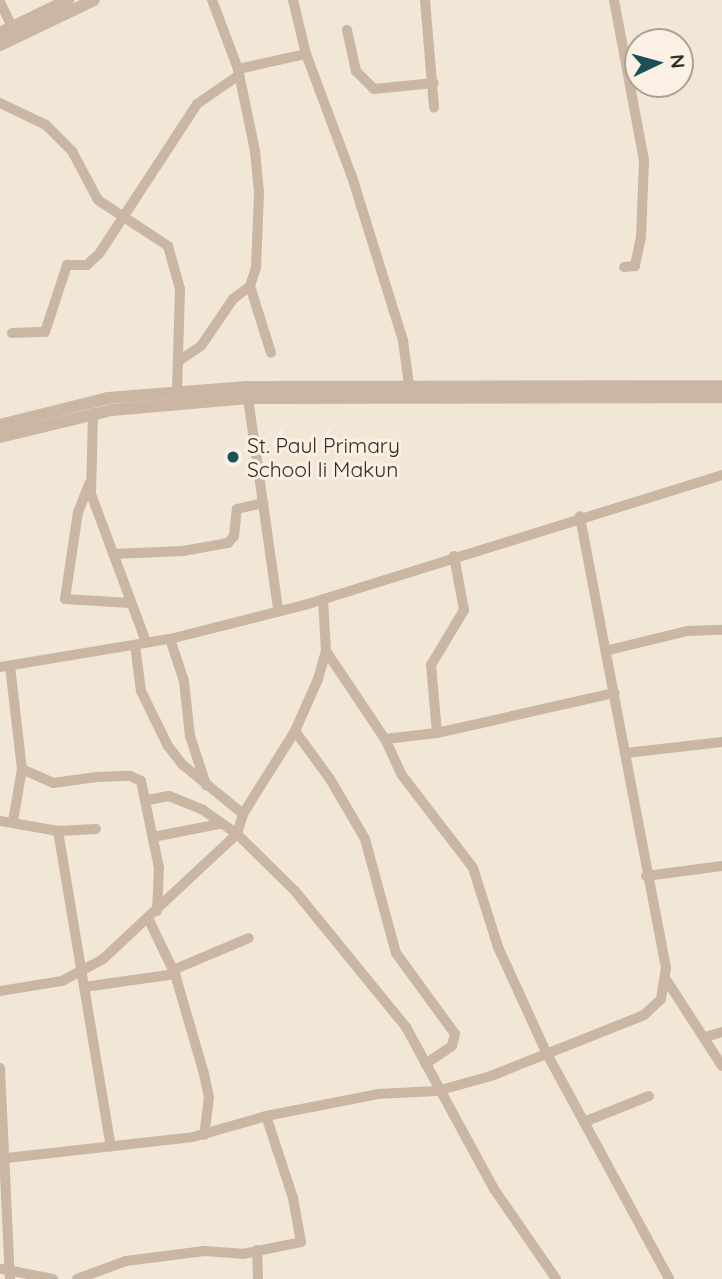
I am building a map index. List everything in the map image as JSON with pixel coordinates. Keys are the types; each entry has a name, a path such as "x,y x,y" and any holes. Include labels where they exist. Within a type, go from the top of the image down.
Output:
{"street":[{"path":"0,33 68,0"},
{"path":"0,45 94,0"},
{"path":"180,360 201,346 233,299 250,286 256,268 259,193 238,72 212,0"},
{"path":"293,0 306,54 353,180 403,341 409,385"},
{"path":"425,0 434,108"},
{"path":"614,0 644,160 641,237 635,266 624,267"},
{"path":"0,2 12,27"},
{"path":"347,30 356,71 374,89 434,83"},
{"path":"12,333 46,332 67,265 83,266 96,257 197,104 238,72 306,54"},
{"path":"0,103 56,134 79,162 91,192 168,246 180,289 177,391"},
{"path":"250,286 271,353"},
{"path":"0,425 61,407 177,391 409,385 722,386"},
{"path":"0,437 93,413 248,398 722,397"},
{"path":"248,398 278,610"},
{"path":"93,413 89,484 78,512 65,599 130,603"},
{"path":"13,821 22,769 5,666 170,639 323,599 580,516 722,475"},
{"path":"89,484 146,642"},
{"path":"113,554 183,551 228,543 234,536 237,509 263,503"},
{"path":"580,516 608,650 646,876 667,981 722,1066"},
{"path":"437,733 431,665 464,610 454,556"},
{"path":"0,991 62,981 82,972 120,946 237,834 243,814 295,731 326,651 323,599"},
{"path":"608,650 687,631 722,630"},
{"path":"170,639 184,681 190,736 206,785"},
{"path":"135,645 141,691 168,746 206,785 243,814"},
{"path":"326,651 385,739 401,774 473,868 498,947 546,1052 669,1279"},
{"path":"385,739 437,733 615,693"},
{"path":"295,731 330,779 365,839 396,953 455,1034 453,1046 425,1064"},
{"path":"626,753 722,742"},
{"path":"22,769 53,783 130,776 141,781 148,800 160,878 157,911"},
{"path":"148,800 169,796 203,810 219,824 237,834 295,891 387,1000 494,1189 551,1277"},
{"path":"0,821 13,821 58,831 96,829"},
{"path":"153,837 219,824"},
{"path":"58,831 111,1147"},
{"path":"646,876 722,866"},
{"path":"148,918 174,972 207,1085 204,1135"},
{"path":"84,986 174,972 249,938"},
{"path":"7,1158 204,1135 266,1116 378,1094 437,1091 491,1076 644,1015 661,999 667,981"},
{"path":"705,1037 722,1032"},
{"path":"0,1068 3,1138 7,1158 5,1272 52,1279"},
{"path":"584,1122 649,1096"},
{"path":"77,1279 126,1261 204,1251 257,1251 302,1242 266,1116"},
{"path":"257,1251 258,1279"}],"place":[{"name":"St. Paul Primary School Ii Makun","path":"233,457"}]}
